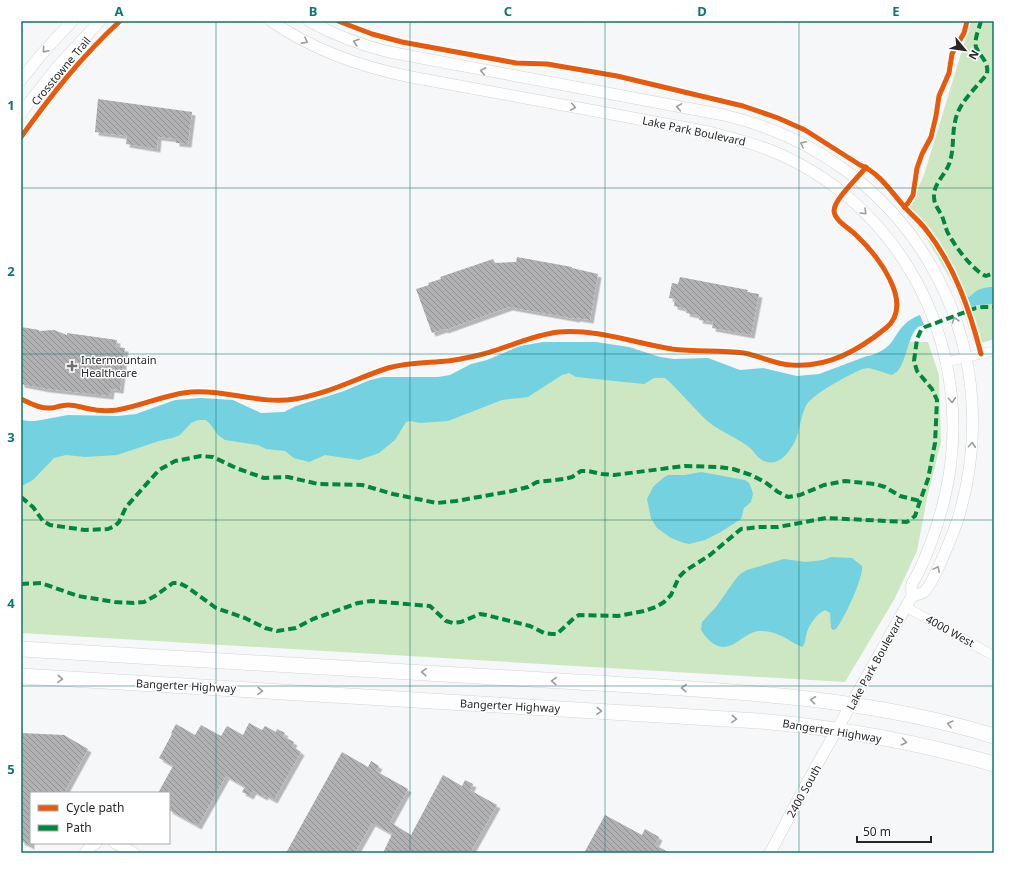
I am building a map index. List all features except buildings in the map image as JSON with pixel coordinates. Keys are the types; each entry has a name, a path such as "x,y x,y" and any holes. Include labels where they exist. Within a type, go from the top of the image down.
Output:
{"highway":[{"path":"21,649 699,689 774,695 852,705 924,718 994,736"},
{"name":"Bangerter Highway","path":"21,676 783,723 838,730 901,741 994,764"}],"street":[{"path":"21,80 40,56 72,21"},
{"path":"21,113 58,66 100,21"},
{"name":"Lake Park Boulevard","path":"271,21 324,50 376,70 709,132 750,143 790,159 844,194 860,208 888,239 909,268 925,296 938,329 947,362 950,383 953,422 951,461 944,501 926,555 912,585 912,596 838,730"},
{"name":"Lake Park Boulevard","path":"309,21 353,42 389,52 724,115 758,124 795,139 826,156 868,188 898,219 927,260 940,284 956,320 970,378 973,418 972,452 966,487 953,533 938,568 925,591 912,596"},
{"path":"947,362 994,351"},
{"name":"4000 West","path":"906,607 994,656"},
{"name":"2400 South","path":"770,853 838,730"},
{"path":"85,853 95,844"},
{"path":"116,844 134,853"}],"green space":[{"path":"971,21 994,21 994,339 975,345 955,287 909,208 924,175"},
{"path":"908,342 928,342 939,375 941,442 927,498 917,551 895,598 845,682 21,633 21,429 175,417 285,421 559,358 812,387"}],"water":[{"path":"994,287 994,304 977,305 969,308 965,298 981,289"},
{"path":"920,315 924,325 918,327 914,332 904,360 897,372 892,375 869,368 862,369 822,391 808,403 805,408 796,439 787,454 778,461 771,463 761,460 749,447 708,422 665,378 654,378 644,384 576,377 569,373 562,375 528,397 502,400 448,421 420,423 410,421 406,422 395,440 379,453 359,460 325,455 309,462 294,458 285,451 266,449 258,445 225,440 218,435 206,420 198,420 191,423 180,435 117,455 85,457 66,455 54,458 33,480 21,485 21,420 35,421 68,415 118,416 136,414 175,400 201,398 233,400 261,413 284,412 296,406 344,391 370,380 383,377 438,377 450,375 471,364 487,360 520,346 543,342 596,342 629,347 660,357 674,359 708,358 740,370 763,368 797,376 819,374 873,355 884,349 891,343 904,325"},
{"path":"701,472 745,480 749,483 753,494 751,502 744,508 741,519 705,540 689,544 684,543 671,538 657,528 651,518 647,499 653,487 668,475 685,475"},
{"path":"831,557 852,558 862,566 860,579 853,598 836,629 833,630 831,628 830,613 825,610 812,622 802,647 777,634 759,631 750,634 731,645 721,647 712,643 701,630 702,622 716,607 740,574 747,570 784,559 806,562 823,560"}],"marked path":[{"path":"981,21 976,37 976,47 987,66 987,74 968,96 957,115 950,161 936,187 934,192 934,200 947,231 964,256 975,269 986,276 994,273"},
{"path":"21,584 41,583 78,596 115,602 134,603 144,602 173,583 179,583 216,608 245,618 265,628 277,631 296,628 313,619 358,603 371,601 430,606 446,621 453,623 461,622 480,614 530,626 544,633 552,634 557,634 579,615 618,616 644,611 656,607 664,602 671,595 679,577 685,571 710,555 741,529 778,527 826,518 907,522 915,516 928,479 935,443 937,400 932,389 917,371 914,361 917,339 921,330 925,327 976,308 994,307"},
{"path":"21,497 33,507 43,521 50,525 85,530 108,529 115,526 119,522 126,507 159,470 175,461 201,456 213,457 236,468 264,478 288,477 318,484 362,485 393,494 437,503 512,491 528,487 537,482 572,477 581,471 614,475 685,466 733,469 751,475 765,482 778,492 788,497 800,495 824,485 845,481 875,484 885,487 900,496 920,501"}],"cycle path":[{"name":"Crosstowne Trail","path":"21,137 68,76 92,48 120,21"},
{"path":"338,21 372,34 402,42 516,63 547,64 617,76 743,106 778,118 805,130 872,172 924,227 946,259 953,274 972,322 981,354"},
{"path":"904,207 913,195 917,168 922,154 931,137 939,96 949,73 952,54 964,33 967,21"},
{"path":"21,399 44,408 71,405 93,410 107,411 126,408 172,395 191,392 217,393 269,400 295,399 307,397 388,368 465,358 486,353 538,336 559,332 602,334 672,349 744,353 791,365 818,364 842,356 876,336 886,328 894,318 897,306 895,293 890,279 882,266 864,243 837,218 834,211 835,206 842,194 866,167"}],"place":[{"name":"Intermountain Healthcare","path":"72,366"}]}
